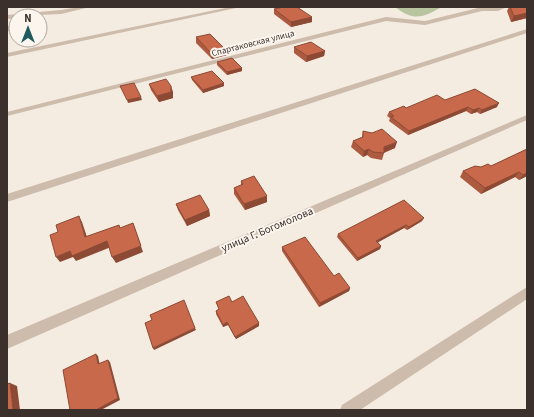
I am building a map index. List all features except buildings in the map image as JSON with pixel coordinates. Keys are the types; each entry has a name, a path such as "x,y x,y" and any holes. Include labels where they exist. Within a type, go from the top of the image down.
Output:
{"street":[{"path":"48,13 87,7"},
{"path":"7,55 238,7"},
{"name":"Спартаковская улица","path":"7,114 386,19 425,23 482,9 498,9 504,7"},
{"path":"7,198 527,31"},
{"name":"улица Г. Богомолова","path":"7,342 527,117"},
{"path":"347,410 527,292"}],"green space":[{"path":"395,7 440,8 423,16 412,16"}]}
